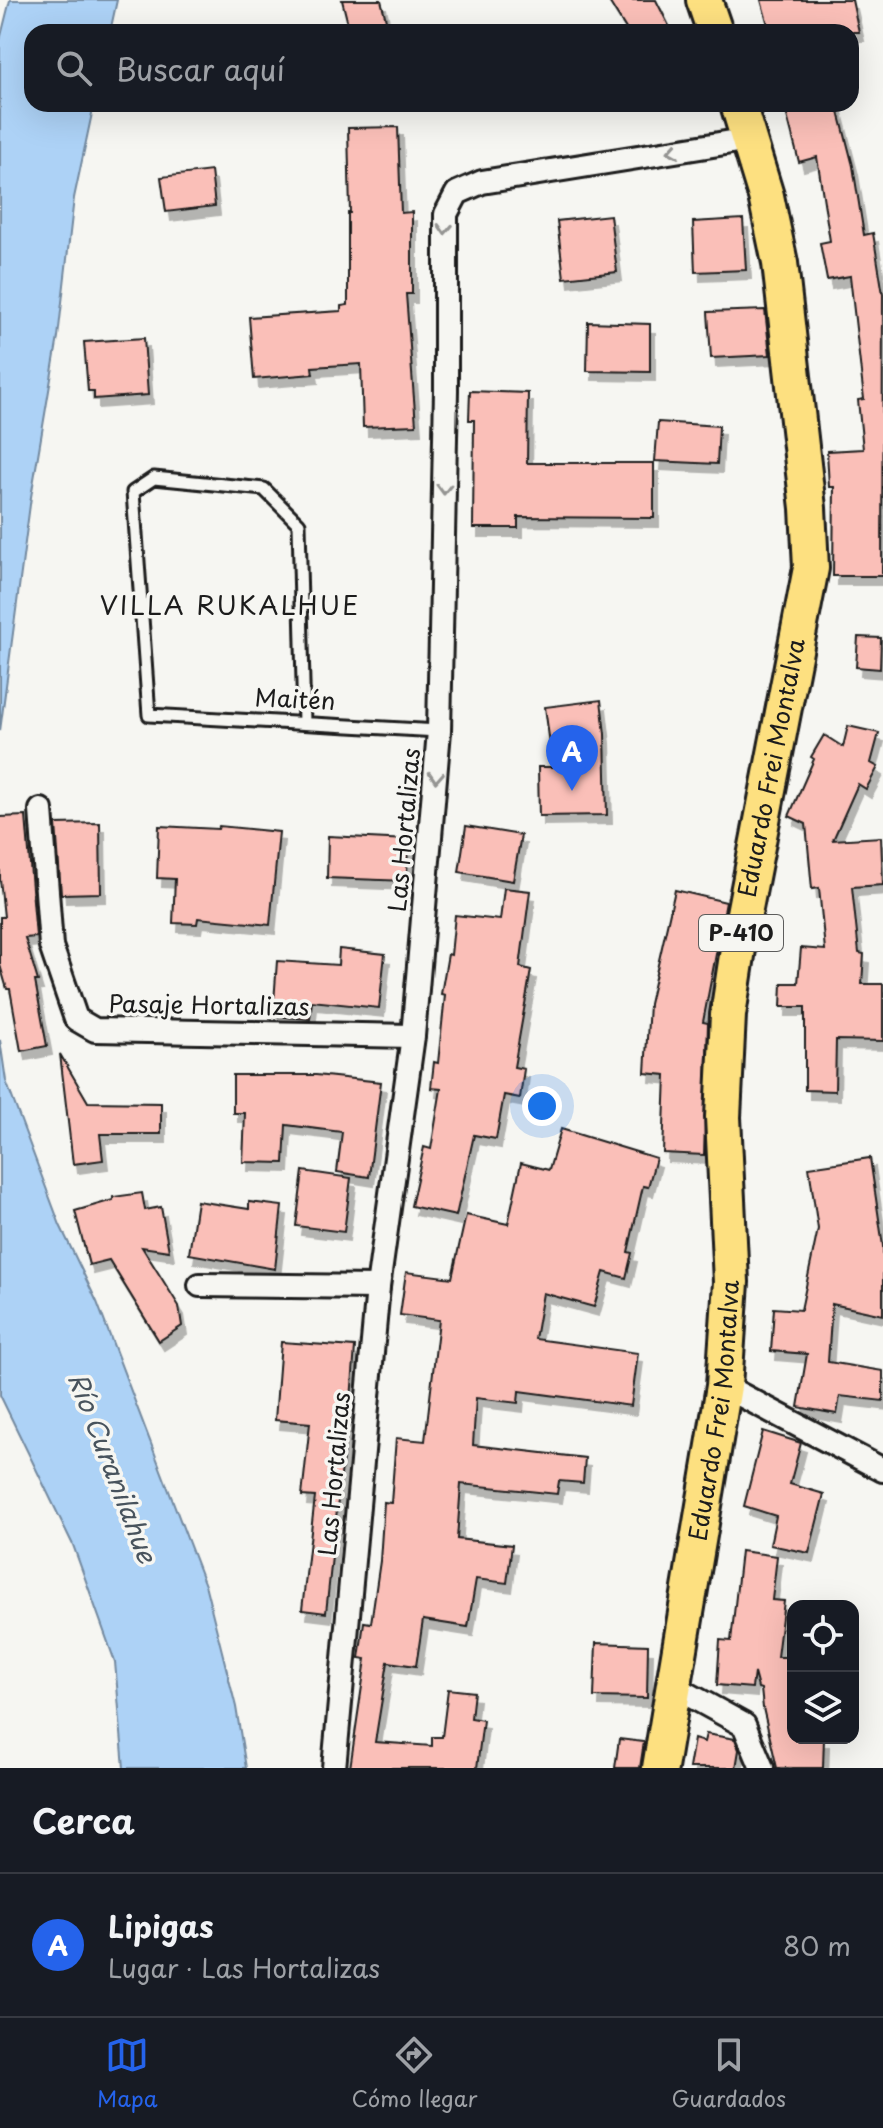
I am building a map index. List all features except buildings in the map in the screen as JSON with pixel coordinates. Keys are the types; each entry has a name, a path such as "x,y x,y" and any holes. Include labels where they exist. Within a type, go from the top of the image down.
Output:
{"main road":[{"path":"704,0 712,24"},
{"name":"Eduardo Frei Montalva","path":"660,1768 724,1386 731,1282 723,1117 728,1015 741,929 811,568 808,508 780,263 766,196 741,112"}],"street":[{"name":"Las Hortalizas","path":"334,1768 378,1287 413,1036 439,731 446,390 444,229 450,203 457,193 482,182 750,139"},
{"name":"Pasaje Hortalizas","path":"41,810 51,946 76,1019 95,1030 413,1036"},
{"path":"200,1285 378,1287"},
{"path":"724,1386 883,1470"},
{"path":"673,1686 744,1725 762,1768"}],"lane":[{"name":"Maitén","path":"304,723 299,524 264,489 154,478 133,492 149,715 439,731"}],"water":[{"path":"10,0 117,0 112,24 24,24 24,112 92,112 74,198 58,337 31,497 0,731 0,40"},
{"name":"Río Curanilahue","path":"0,1040 6,1081 60,1225 97,1302 206,1588 236,1707 246,1768 124,1768 115,1662 73,1545 0,1395"}],"place":[{"name":"Lipigas","path":"572,791"}],"district":[{"name":"VILLA RUKALHUE","path":"230,606"}]}
